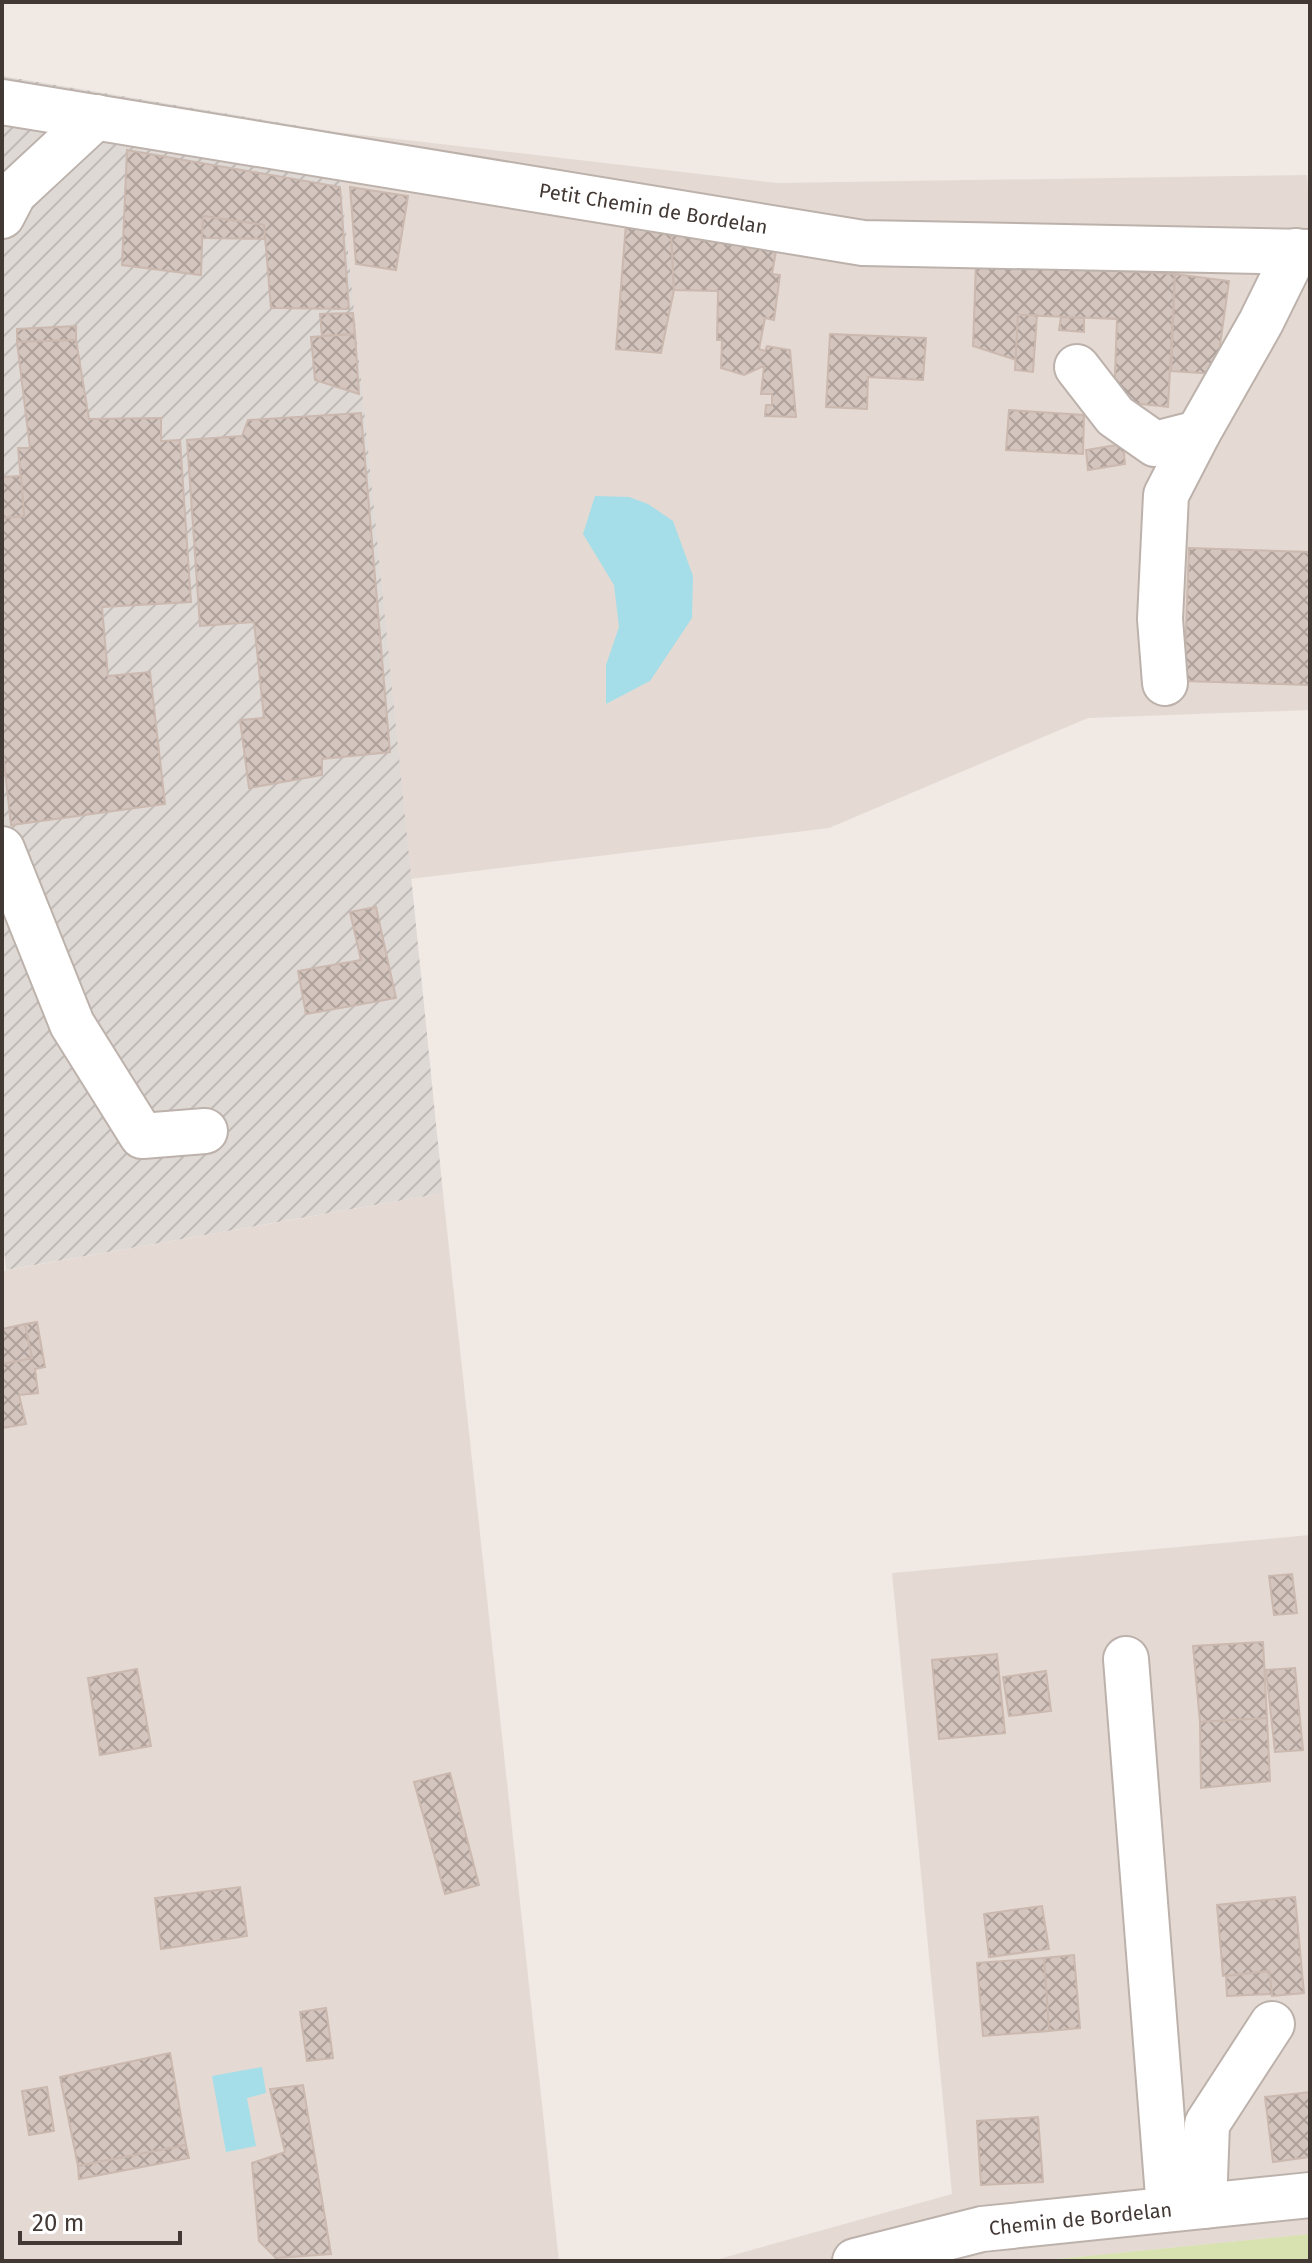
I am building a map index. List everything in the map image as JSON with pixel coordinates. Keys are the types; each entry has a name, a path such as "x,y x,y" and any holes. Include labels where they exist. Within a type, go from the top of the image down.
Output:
{"street":[{"name":"Petit Chemin de Bordelan","path":"2,102 863,243 1303,251"},
{"path":"2,216 14,193 96,117"},
{"path":"1165,683 1160,619 1166,495 1198,433 1303,251"},
{"path":"1077,367 1115,416 1155,444 1198,433"},
{"path":"2,849 72,1024 142,1136 205,1131"},
{"path":"1126,1659 1187,2208"},
{"path":"1187,2208 1207,2124 1272,2024"},
{"name":"Chemin de Bordelan","path":"855,2261 982,2229 1310,2195"}],"shaded area":[{"path":"2,76 336,132 443,1193 6,1270 2,1231"},
{"path":"336,132 778,183 1307,175 1310,217 1310,710 1088,718 829,828 410,879"},
{"path":"443,1193 559,2261 2,2261 2,1271"},
{"path":"1310,1535 1310,2234 1037,2261 712,2261 952,2194 892,1573"}],"green space":[{"path":"1310,2234 1310,2261 1037,2261"}],"water":[{"path":"595,496 629,497 648,504 673,521 693,576 692,618 650,681 606,704 606,665 619,627 614,585 583,534"},
{"path":"262,2067 266,2093 247,2098 256,2146 226,2152 212,2076"}],"building":[{"path":"127,150 340,187 349,309 271,308 264,225 203,216 201,275 122,265"},
{"path":"350,187 408,196 396,270 356,264"},
{"path":"203,216 264,225 265,239 202,238"},
{"path":"626,224 671,231 674,290 661,353 616,349"},
{"path":"671,231 776,251 772,274 780,275 774,320 765,318 759,349 765,351 767,346 790,350 796,417 765,416 766,405 772,405 772,394 761,394 764,366 744,375 721,368 722,340 717,340 718,291 674,290"},
{"path":"976,263 1175,274 1168,407 1114,401 1117,319 1018,315 1016,360 973,346"},
{"path":"1175,274 1229,281 1216,374 1171,371"},
{"path":"353,313 355,334 322,336 320,314"},
{"path":"1018,315 1037,315 1033,372 1015,370"},
{"path":"1061,317 1084,318 1084,332 1059,330"},
{"path":"76,326 76,340 17,342 17,329"},
{"path":"355,334 359,394 315,380 311,337"},
{"path":"830,334 926,338 923,380 868,377 867,409 826,407"},
{"path":"76,340 89,419 161,418 161,441 180,440 191,602 102,607 108,676 150,672 165,804 11,825 2,744 2,518 24,516 18,448 30,448 17,342"},
{"path":"1009,410 1084,415 1083,454 1006,450"},
{"path":"361,413 390,752 322,759 322,775 249,788 240,720 264,718 254,622 200,626 187,440 242,436 248,420"},
{"path":"1123,444 1125,464 1088,470 1086,450"},
{"path":"21,476 24,516 2,518 2,477"},
{"path":"1189,548 1310,552 1310,685 1184,681"},
{"path":"376,907 396,998 306,1014 298,971 361,960 350,912"},
{"path":"37,1322 45,1367 35,1369 38,1393 19,1395 26,1424 2,1428 2,1364 32,1358 25,1324"},
{"path":"25,1324 32,1358 2,1364 2,1329"},
{"path":"1292,1574 1297,1613 1274,1615 1269,1576"},
{"path":"1263,1642 1267,1718 1200,1722 1193,1646"},
{"path":"997,1654 1005,1733 939,1739 932,1660"},
{"path":"1295,1668 1303,1750 1275,1752 1266,1670"},
{"path":"137,1669 151,1746 100,1755 88,1678"},
{"path":"1046,1671 1051,1711 1009,1716 1003,1677"},
{"path":"1267,1718 1270,1781 1201,1788 1200,1722"},
{"path":"450,1773 479,1885 445,1894 414,1782"},
{"path":"240,1887 247,1936 161,1949 155,1898"},
{"path":"1295,1897 1304,1993 1272,1996 1269,1971 1223,1976 1217,1905"},
{"path":"1042,1906 1049,1949 989,1957 984,1914"},
{"path":"1074,1955 1080,2028 1049,2031 1044,1958"},
{"path":"1044,1958 1049,2031 983,2036 977,1963"},
{"path":"1269,1971 1272,1994 1227,1996 1226,1976"},
{"path":"326,2008 333,2058 307,2061 300,2012"},
{"path":"170,2053 186,2145 78,2166 60,2077"},
{"path":"303,2085 331,2254 276,2258 259,2241 252,2163 285,2152 270,2089"},
{"path":"47,2087 54,2131 29,2135 22,2091"},
{"path":"1310,2092 1310,2157 1273,2162 1265,2097"},
{"path":"1038,2117 1043,2182 981,2185 977,2121"},
{"path":"186,2145 189,2158 79,2179 78,2166"}]}
